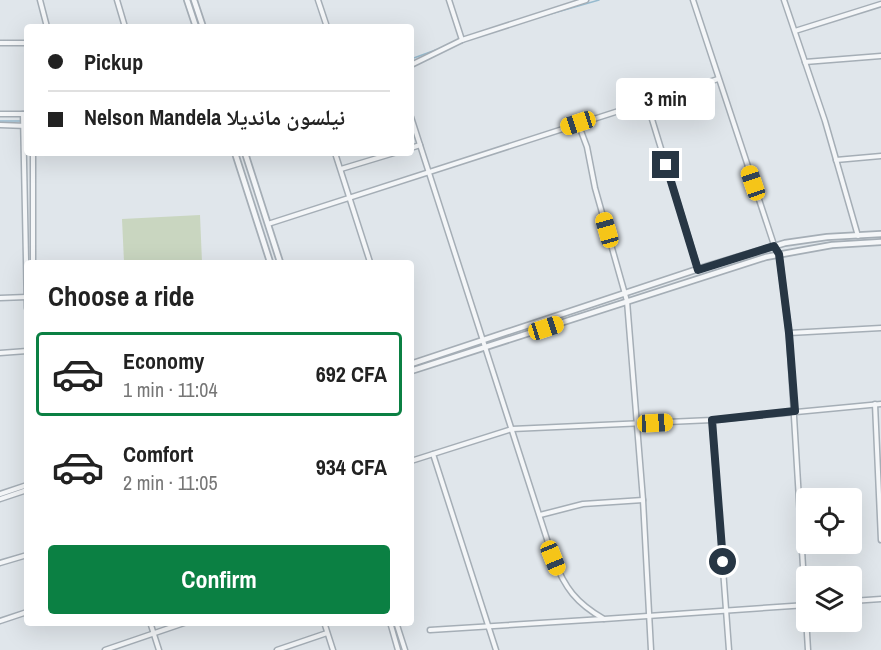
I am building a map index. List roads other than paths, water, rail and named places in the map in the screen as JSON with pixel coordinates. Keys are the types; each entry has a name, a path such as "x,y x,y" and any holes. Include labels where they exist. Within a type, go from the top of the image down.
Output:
{"street":[{"path":"40,0 46,24"},
{"path":"117,0 123,24"},
{"path":"187,0 195,24"},
{"path":"194,0 202,24"},
{"path":"318,0 326,24"},
{"path":"449,0 462,40"},
{"path":"414,63 462,40 586,0"},
{"path":"693,0 774,246 779,254 789,333 804,566"},
{"path":"784,0 806,62 858,236"},
{"path":"795,31 881,4"},
{"path":"0,43 24,43"},
{"path":"806,62 881,56"},
{"path":"267,224 718,79"},
{"path":"647,103 698,270"},
{"path":"0,114 24,114"},
{"path":"578,123 587,147 595,188 627,301 643,500 651,650"},
{"path":"0,125 24,126"},
{"path":"414,126 553,558 567,588 586,609 604,619"},
{"path":"414,147 420,145"},
{"path":"25,156 27,260"},
{"path":"33,156 33,260"},
{"path":"236,156 269,260"},
{"path":"245,156 279,260"},
{"path":"336,156 369,260"},
{"path":"340,169 384,156"},
{"path":"836,160 881,156"},
{"path":"414,363 774,246 806,240 881,234"},
{"path":"414,370 779,254 831,245 881,242"},
{"path":"0,298 24,297"},
{"path":"789,333 881,328"},
{"path":"0,353 24,351"},
{"path":"875,404 881,540"},
{"path":"414,460 512,429 712,420 881,404"},
{"path":"712,420 729,650"},
{"path":"433,454 496,650"},
{"path":"0,494 24,486"},
{"path":"0,499 24,491"},
{"path":"540,515 583,504 643,500"},
{"path":"0,563 24,556"},
{"path":"862,600 881,599"},
{"path":"430,630 796,606"},
{"path":"0,621 24,613"},
{"path":"151,626 159,650"},
{"path":"105,650 176,626"},
{"path":"325,626 333,650"},
{"path":"391,626 398,650"},
{"path":"397,626 405,650"},
{"path":"807,632 808,650"},
{"path":"277,650 327,633"}],"waterway":[{"path":"526,21 599,0"},
{"path":"414,58 444,47"},
{"path":"0,121 21,121"}]}
